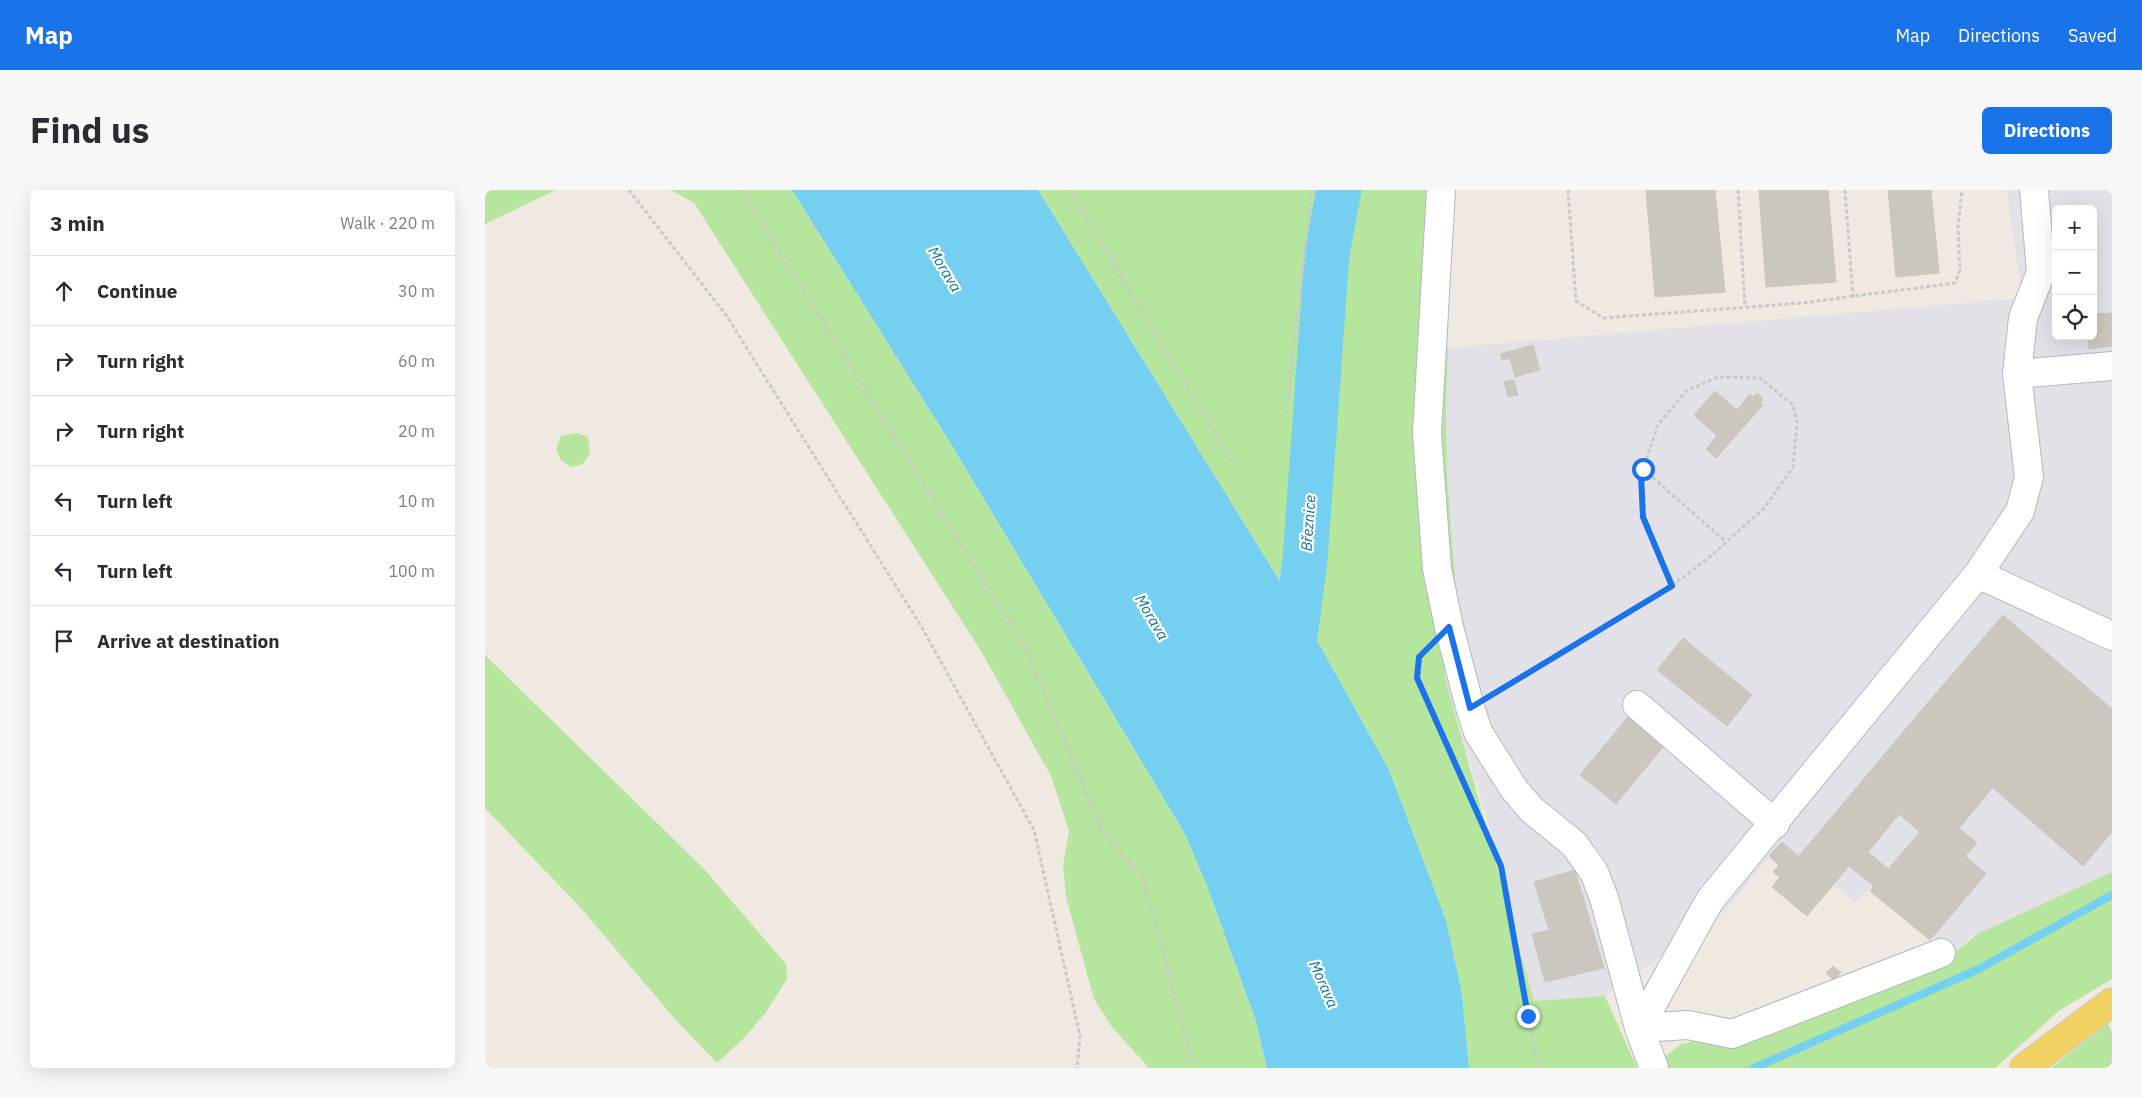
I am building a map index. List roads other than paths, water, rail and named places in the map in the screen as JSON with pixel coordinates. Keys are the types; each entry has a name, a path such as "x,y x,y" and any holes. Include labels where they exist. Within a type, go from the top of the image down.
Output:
{"main road":[{"path":"2024,1068 2112,1002"}],"lane":[{"path":"1441,190 1427,433 1437,568 1449,627 1478,732 1514,789 1532,810 1574,844 1595,872 1604,898 1639,1028 1654,1068"},
{"path":"1639,1028 1710,900 1775,824 1978,574 2020,511 2029,477 2017,374 2023,318 2041,272 2034,190"},
{"path":"2017,374 2112,366"},
{"path":"1978,574 2112,636"},
{"path":"1637,705 1775,824"},
{"path":"1639,1028 1688,1026 1732,1034 1941,953"}],"water":[{"name":"Morava","path":"792,190 1038,190 1323,651 1389,770 1446,920 1462,994 1469,1068 1267,1068 1255,1018 1206,883 1184,832 951,444"}],"waterway":[{"name":"Březnice","path":"1290,675 1305,560 1327,253 1339,190"},
{"path":"1754,1068 1977,970 2112,895"}]}
